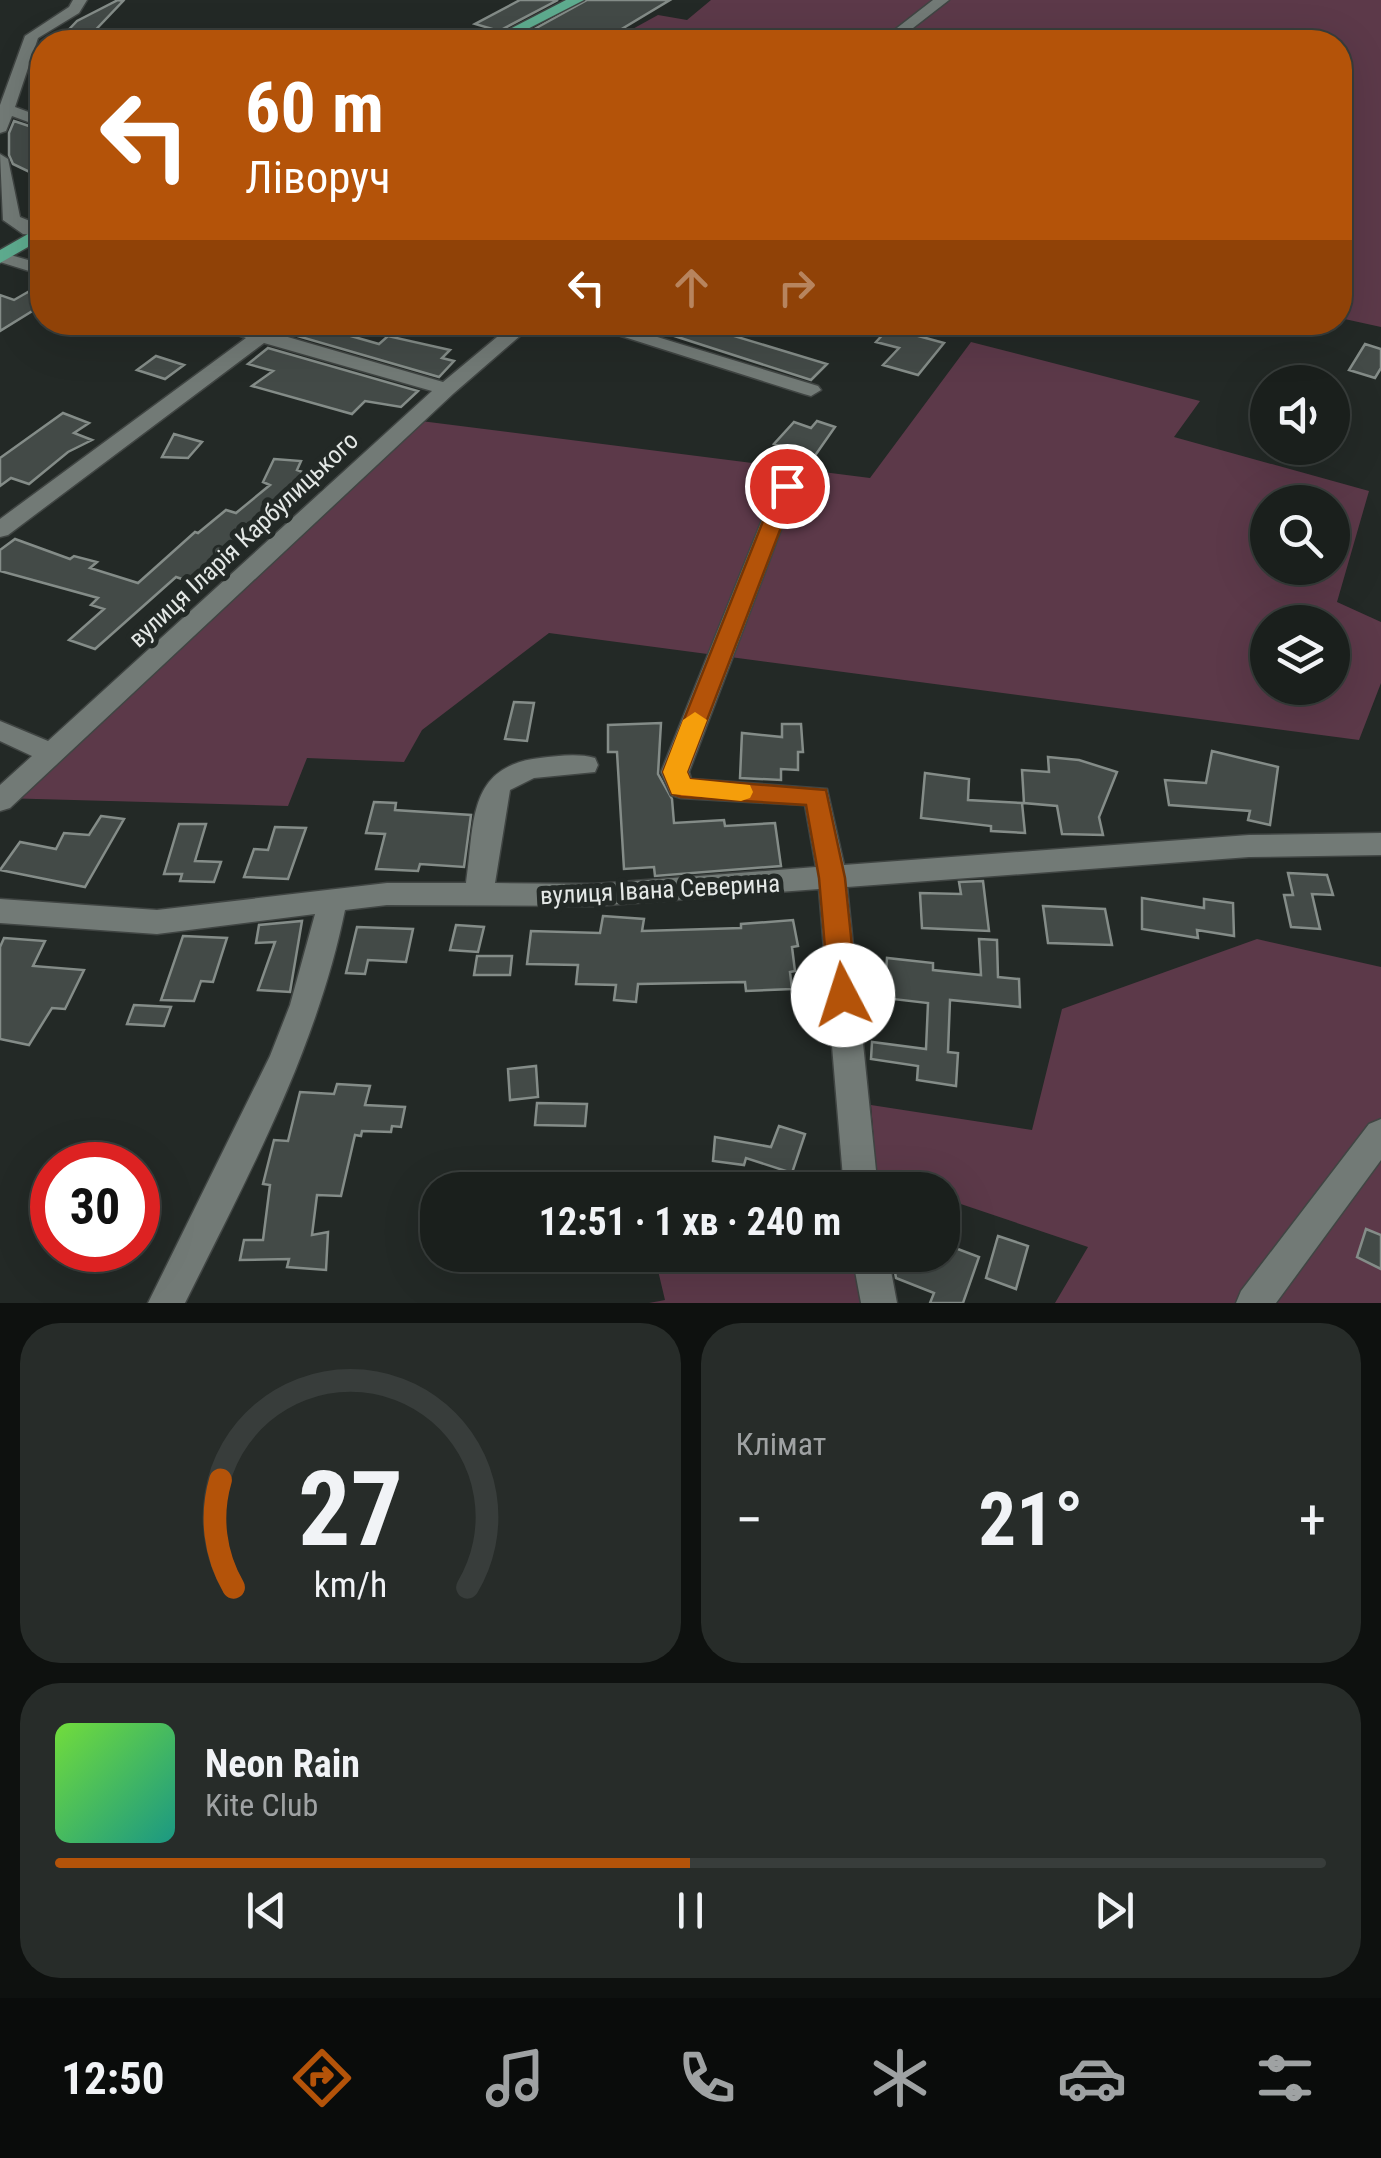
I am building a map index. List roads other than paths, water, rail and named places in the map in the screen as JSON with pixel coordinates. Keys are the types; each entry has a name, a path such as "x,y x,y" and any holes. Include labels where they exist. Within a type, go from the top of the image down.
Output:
{"main road":[{"path":"516,30 577,0"},
{"path":"1,257 30,239"}],"street":[{"path":"42,30 74,10 80,0"},
{"path":"902,30 942,0"},
{"path":"0,128 30,41"},
{"path":"0,60 22,60"},
{"path":"8,110 30,118"},
{"path":"0,159 12,220 30,227"},
{"path":"1,257 30,266"},
{"path":"256,335 447,390"},
{"name":"вулиця Іларія Карбулицького","path":"0,801 512,335"},
{"path":"629,335 811,390"},
{"path":"0,530 259,336"},
{"path":"787,486 675,772 681,788 818,796 832,878 859,1172"},
{"path":"0,730 50,753"},
{"path":"479,894 493,794 498,783 524,770 586,765"},
{"name":"вулиця Івана Северина","path":"0,911 156,922 386,894 594,895 1249,846 1381,844"},
{"path":"166,1303 273,1083 319,968 333,900"},
{"path":"1254,1303 1381,1134"},
{"path":"873,1272 879,1303"}]}
